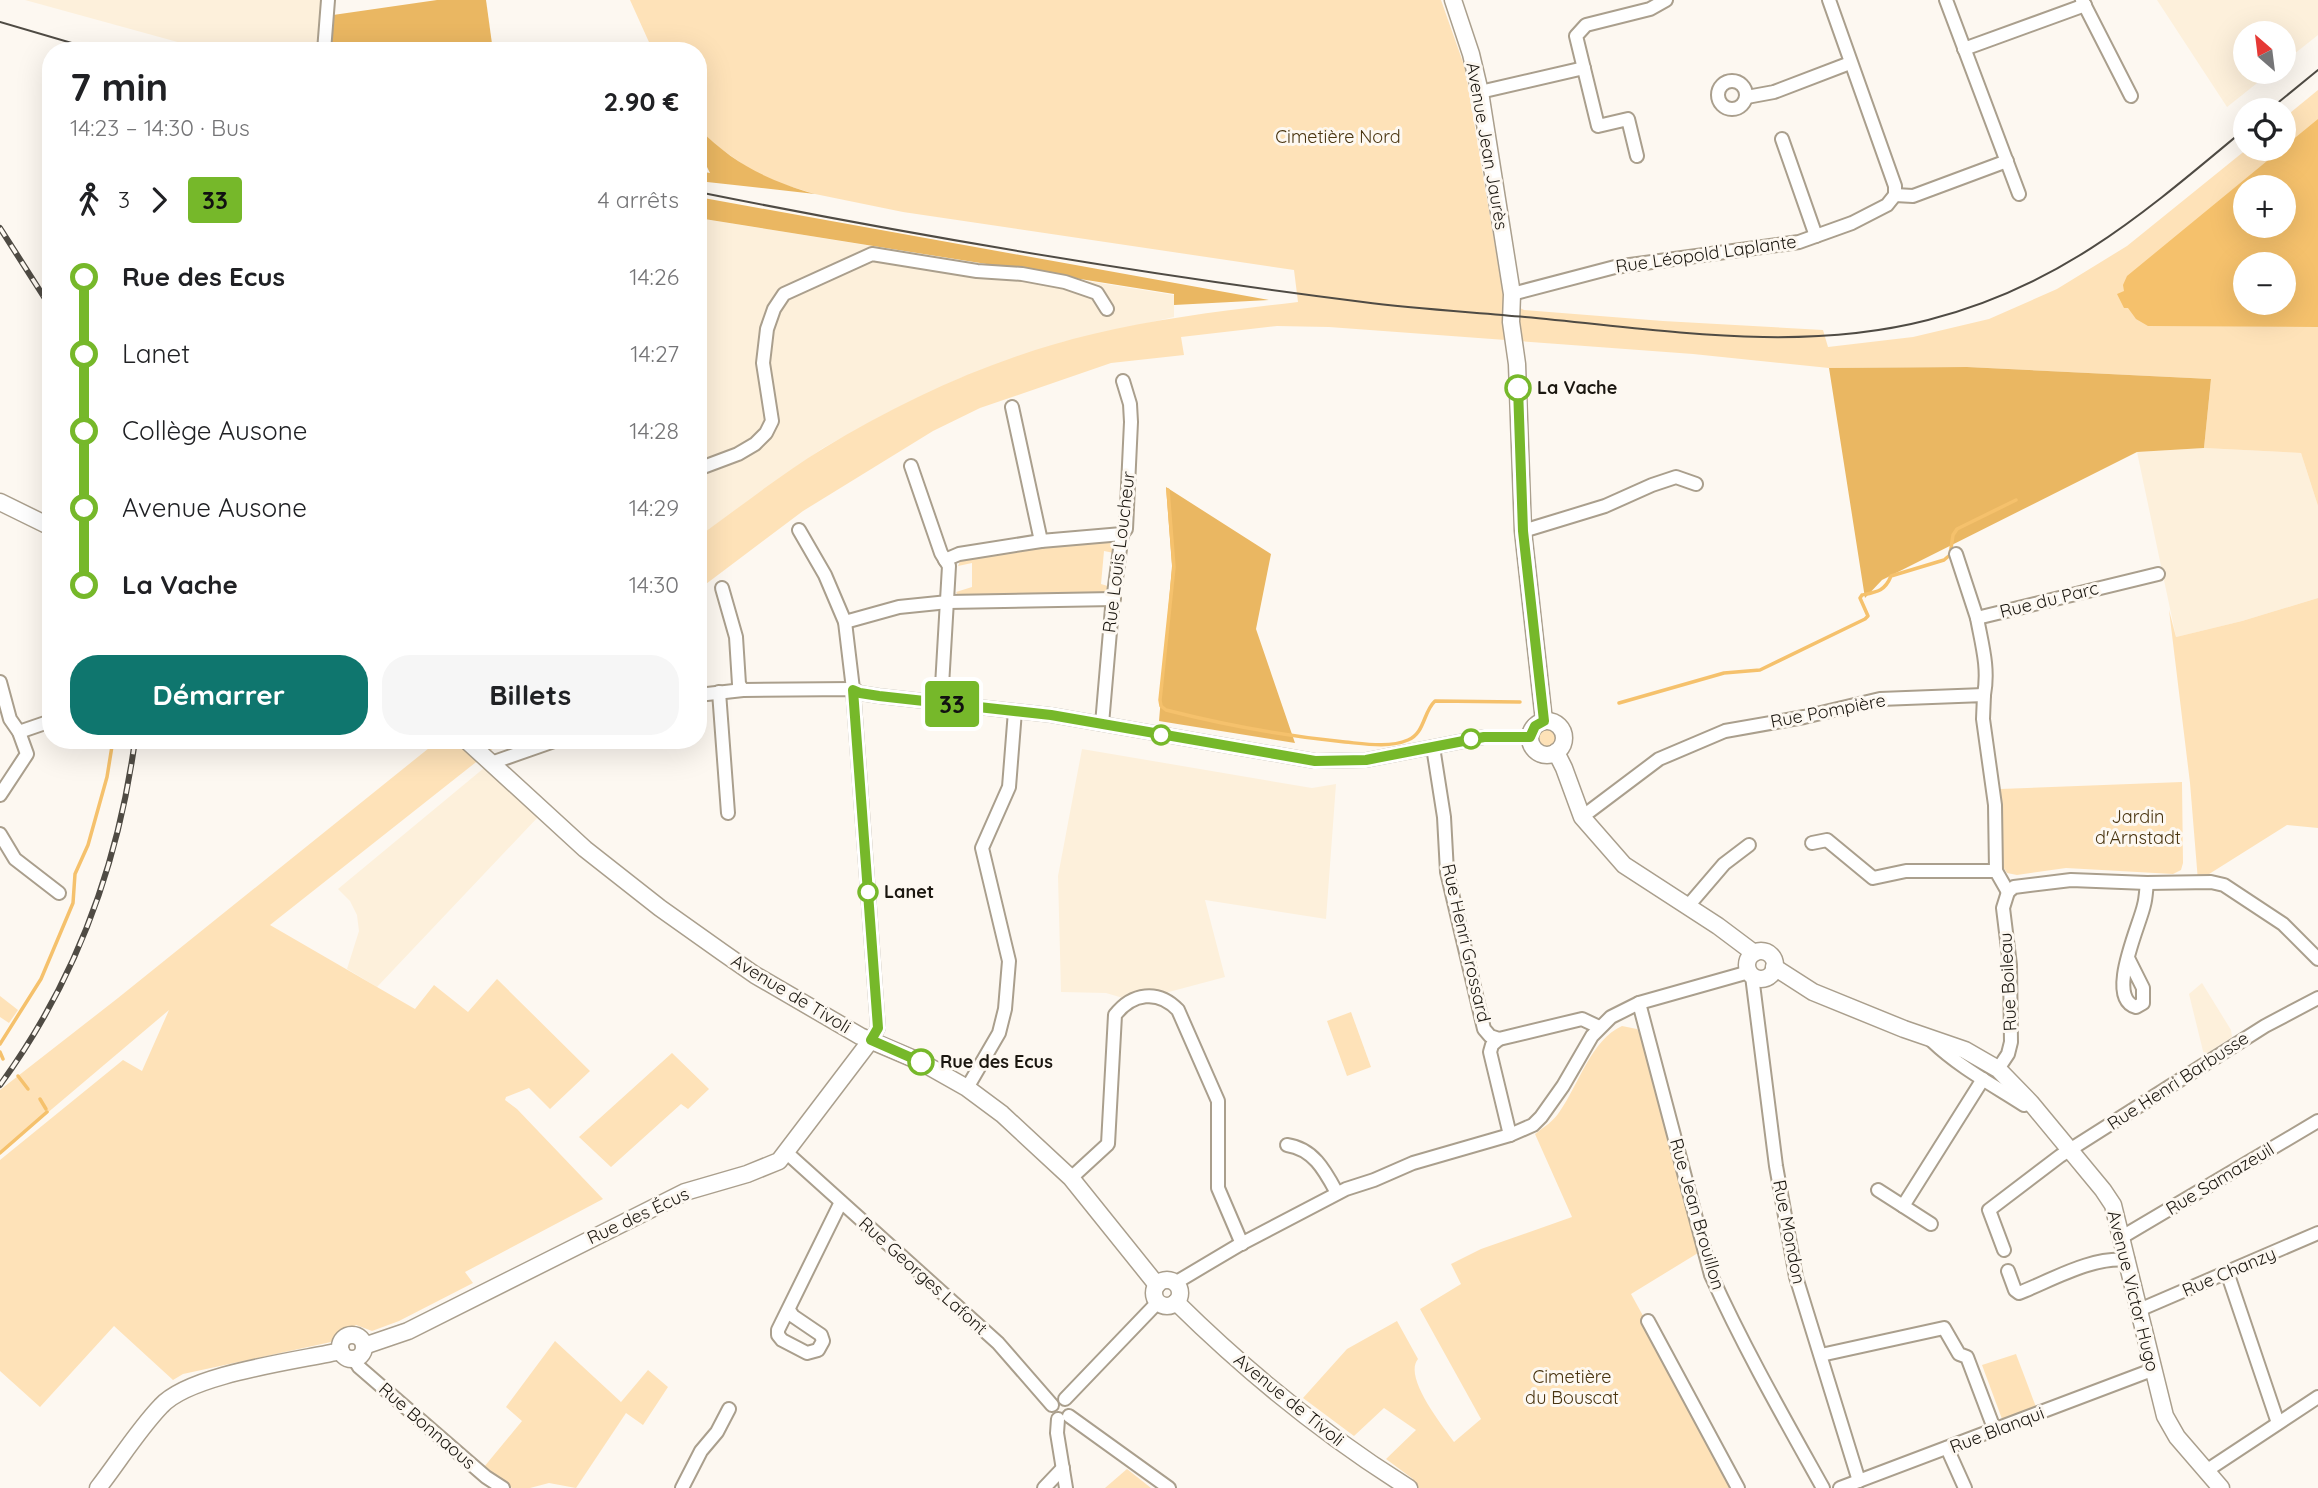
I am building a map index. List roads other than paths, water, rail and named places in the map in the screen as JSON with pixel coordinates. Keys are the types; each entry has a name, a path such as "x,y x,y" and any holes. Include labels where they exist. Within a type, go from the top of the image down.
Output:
{"street":[{"path":"325,42 328,0"},
{"name":"Avenue Jean Jaurès","path":"1452,0 1471,54 1480,92 1512,294 1519,310 1519,345 1516,355 1523,531 1544,721"},
{"path":"1637,156 1628,119 1598,126 1576,36 1586,24 1650,9 1666,0"},
{"path":"1829,0 1895,186 1895,195 1913,196 2007,161"},
{"path":"1945,0 2020,194"},
{"path":"1964,49 2084,3 2131,96"},
{"path":"1747,97 1774,92 1850,63"},
{"path":"1480,92 1584,68"},
{"path":"1782,139 1816,236"},
{"name":"Rue Léopold Laplante","path":"1512,294 1615,267 1800,242 1852,223 1887,205 1895,195"},
{"path":"707,466 738,454 755,444 766,433 772,421 763,363 767,329 774,309 784,294 872,254 1065,282 1097,293 1107,309"},
{"name":"Rue Louis Loucheur","path":"1102,724 1122,534 1126,529 1131,422 1130,404 1123,381"},
{"path":"1012,407 1041,541"},
{"path":"911,467 949,566 941,703"},
{"path":"1523,531 1605,506 1676,477 1696,484"},
{"path":"0,502 42,523"},
{"path":"799,530 825,575 845,622 853,690 878,1028 871,1040"},
{"path":"945,560 959,554 1041,541 1122,534"},
{"path":"1956,554 1977,618"},
{"name":"Rue du Parc","path":"1984,695 1986,663 1977,618 2158,574"},
{"path":"722,588 736,637 739,684 743,691"},
{"path":"845,622 899,607 948,602 1114,599"},
{"path":"0,682 10,719 19,732 27,754 0,795"},
{"path":"707,694 853,690 879,696 1102,724 1315,761 1366,760 1484,737 1530,737"},
{"path":"719,692 728,813"},
{"path":"1984,695 1983,719 1995,805 1996,871 2008,892 2014,887 2071,880 2147,883 2198,881 2224,885 2283,924 2318,959"},
{"name":"Rue Pompière","path":"1582,817 1660,759 1725,731 1804,717 1880,699 1984,695"},
{"path":"967,1088 999,1033 1005,1009 1009,961 982,848 1009,787 1015,711"},
{"path":"1544,721 1555,723 1563,732 1563,743 1556,752 1546,755 1538,752 1530,737 1535,726 1544,721"},
{"path":"19,732 42,724"},
{"name":"Rue Henri Grossard","path":"1433,747 1444,817 1447,872 1484,1029 1490,1036 1499,1039"},
{"name":"Avenue de Tivoli","path":"482,749 513,785 594,856 722,952 755,975 860,1036 921,1062 967,1088 1002,1114 1071,1178 1157,1285"},
{"path":"493,761 530,749"},
{"path":"1175,1283 1179,1290 1176,1302 1165,1306 1158,1302 1154,1291 1157,1285 1164,1281 1175,1283 1337,1193 1413,1163 1510,1135 1533,1125 1541,1117 1599,1027 1617,1013 1639,1003 1751,974 1766,978 1774,967 1773,958 1767,953 1754,953 1624,865 1582,817 1556,752"},
{"path":"0,834 15,859 59,893"},
{"path":"1812,843 1827,840 1873,878 1906,872 1996,871"},
{"path":"1688,906 1724,864 1749,845"},
{"path":"2128,958 2132,938 2144,907 2147,883"},
{"name":"Rue Boileau","path":"1998,1069 2008,1054 2011,1042 2010,965 2003,908 2008,892"},
{"path":"1751,974 1747,964 1754,953"},
{"name":"Avenue Victor Hugo","path":"1774,967 1813,992 1965,1050 1998,1069 2031,1103 2113,1205 2165,1416 2177,1437 2221,1488"},
{"name":"Rue Mondon","path":"1751,974 1776,1166 1796,1277 1859,1481"},
{"path":"1071,1178 1108,1144 1115,1015 1134,998 1157,995 1170,1001 1178,1010 1218,1101 1218,1188 1242,1244"},
{"name":"Rue Jean Brouillon","path":"1639,1003 1711,1275 1741,1338 1823,1488"},
{"name":"Rue Henri Barbusse","path":"2004,1250 1989,1210 2070,1150 2265,1026 2288,1014 2317,1005"},
{"path":"1499,1039 1582,1018 1599,1027"},
{"path":"1930,1038 1944,1052 1983,1079 2024,1105 2031,1103"},
{"name":"Rue Henri Grossard","path":"1499,1039 1492,1045 1490,1052 1510,1135"},
{"name":"Rue des Écus","path":"98,1488 162,1405 183,1389 241,1372 353,1352 408,1331 685,1192 773,1165 787,1153 871,1040"},
{"path":"1903,1206 1983,1079"},
{"name":"Rue Samazeuil","path":"2122,1237 2318,1121"},
{"path":"1287,1145 1300,1147 1312,1155 1337,1193"},
{"name":"Rue Georges Lafont","path":"787,1153 998,1343 1052,1405"},
{"path":"1878,1190 1931,1224"},
{"path":"789,1310 841,1202"},
{"name":"Rue Chanzy","path":"2139,1310 2318,1233"},
{"path":"2008,1271 2015,1290 2019,1293 2063,1273 2116,1259 2128,1260"},
{"path":"2227,1272 2278,1423"},
{"path":"1158,1302 1065,1399 1056,1400 1051,1411 1169,1488"},
{"name":"Avenue de Tivoli","path":"1176,1302 1257,1378 1298,1411 1409,1488"},
{"path":"1648,1321 1738,1488"},
{"path":"1821,1355 1944,1328 1959,1354 1967,1357 1995,1431"},
{"name":"Rue Bonnaous","path":"353,1352 359,1367 486,1477 503,1488"},
{"name":"Rue Blanqui","path":"1840,1488 2152,1370"},
{"path":"2206,1471 2318,1397"},
{"path":"1065,1399 1072,1406 1057,1433 1066,1488"},
{"path":"682,1488 701,1451 718,1432 729,1409"},
{"path":"1947,1448 1965,1488"},
{"path":"1044,1488 1063,1468"}],"waterway":[{"path":"1168,490 1174,567 1160,700 1161,706 1166,710 1278,733 1385,745 1414,737 1435,701 1520,702"},
{"path":"1619,703 1724,673 1760,670 1865,619 1868,616 1860,598 1862,595 1880,590 1891,576 1944,560 1950,555 1953,535 1957,529 2016,500"},
{"path":"0,1044 41,979 73,903 75,874 88,845 107,777 112,749"},
{"path":"0,1052 3,1059"},
{"path":"18,1076 28,1089"},
{"path":"40,1099 46,1109"},
{"path":"0,1153 47,1112"}],"tram line":[{"path":"0,22 68,42"},
{"path":"2284,98 2318,70"},
{"path":"707,194 1029,253 1363,302 1727,336 1828,336 1928,320 1976,306 2019,288 2098,244 2171,190 2233,139"}],"railway":[{"path":"0,228 42,294"},
{"path":"0,1085 27,1046 50,1005 89,921 117,833 133,749"}],"place":[{"name":"La Vache","path":"1518,388"},
{"name":"Lanet","path":"868,892"},
{"name":"Rue des Ecus","path":"921,1062"}],"park label":[{"name":"Cimetière Nord","path":"1338,137"},
{"name":"Jardin d'Arnstadt","path":"2138,827"},
{"name":"Cimetière du Bouscat","path":"1572,1387"}]}
